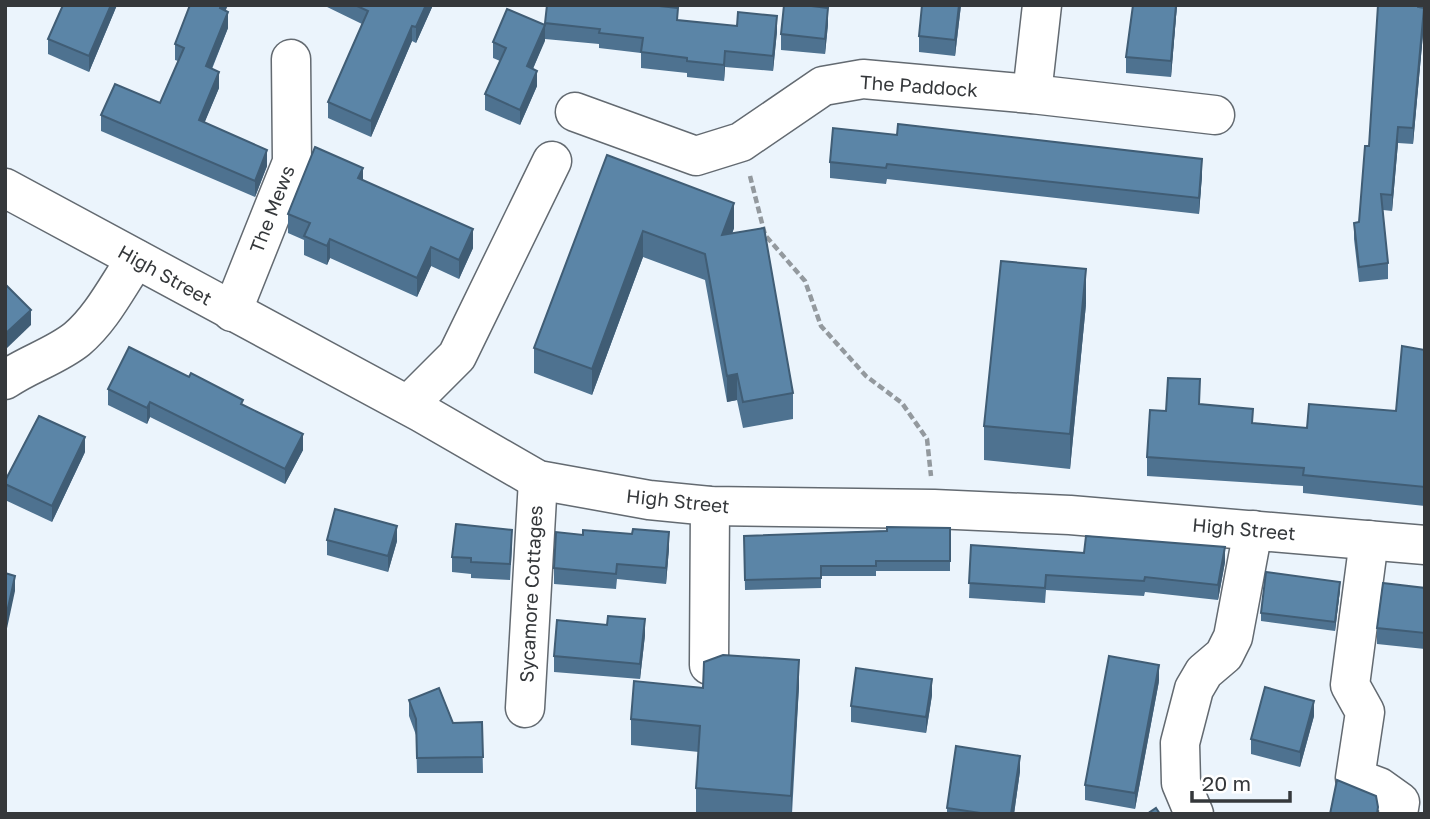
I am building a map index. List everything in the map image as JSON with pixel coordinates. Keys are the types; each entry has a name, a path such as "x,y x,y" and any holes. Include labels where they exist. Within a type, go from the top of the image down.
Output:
{"street":[{"path":"1032,94 1042,5"},
{"name":"The Mews","path":"232,312 292,162 291,59"},
{"name":"The Paddock","path":"575,112 696,156 741,142 823,86 863,79 1032,94 1215,115"},
{"path":"408,405 457,356 552,161"},
{"name":"High Street","path":"5,188 408,405 538,480 649,500 710,506 934,509 1070,515 1425,545"},
{"path":"5,380 25,366 78,338 101,311 135,259"},
{"name":"Sycamore Cottages","path":"525,708 538,480"},
{"path":"709,665 710,506"},
{"path":"1194,814 1181,783 1180,743 1194,690 1204,671 1224,655 1233,637 1253,530"},
{"path":"1368,540 1350,685 1366,712 1355,778 1379,787 1400,802 1398,814"}],"path":[{"path":"741,142 765,235 805,281 821,326 866,376 902,403 927,439 934,509"}],"building":[{"path":"63,5 111,5 89,56 48,39"},
{"path":"190,5 221,5 220,8 228,12 206,66 219,72 199,120 267,150 255,181 101,115 115,84 160,103 184,48 175,44"},
{"path":"355,5 426,5 416,27 412,26 371,121 328,102 368,11"},
{"path":"547,5 650,5 678,8 677,20 737,26 738,12 777,16 773,56 725,51 724,65 641,52 643,38 599,33 600,29 545,23"},
{"path":"784,5 828,8 825,39 781,34"},
{"path":"922,5 959,5 955,40 919,36"},
{"path":"1133,5 1176,5 1171,61 1126,57"},
{"path":"1378,5 1418,5 1424,8 1413,128 1398,127 1392,195 1381,194 1388,263 1359,267 1354,223 1359,222 1365,146 1369,146"},
{"path":"507,9 545,25 527,66 537,71 520,110 485,94 506,48 493,42"},
{"path":"898,124 1202,159 1199,198 887,164 886,168 830,162 833,128 897,135"},
{"path":"315,147 363,168 358,178 473,229 459,260 431,247 417,278 330,239 327,246 304,236 310,223 288,214"},
{"path":"607,155 734,203 722,235 764,228 793,393 743,402 737,374 727,376 705,254 643,231 592,369 534,348"},
{"path":"1001,261 1086,269 1070,434 984,426"},
{"path":"5,284 31,310 5,334"},
{"path":"1402,346 1425,350 1425,487 1303,475 1304,468 1147,457 1150,410 1166,411 1168,378 1200,379 1199,404 1253,409 1252,423 1307,428 1309,404 1396,411"},
{"path":"129,347 189,377 191,373 243,400 241,404 303,434 285,469 150,402 147,408 108,389"},
{"path":"39,416 85,437 52,506 5,484"},
{"path":"335,509 397,526 388,556 327,540"},
{"path":"456,524 512,530 510,564 471,562 471,558 452,557"},
{"path":"887,527 950,528 950,561 876,561 876,566 821,566 821,578 745,580 744,536 887,531"},
{"path":"633,529 669,532 666,568 617,564 616,574 554,568 556,532 583,535 583,530 632,534"},
{"path":"1086,536 1225,547 1218,585 1145,577 1144,581 1046,575 1045,588 969,583 971,545 1084,553"},
{"path":"1266,572 1340,582 1335,622 1261,613"},
{"path":"5,573 15,576 6,617 5,617"},
{"path":"1383,583 1425,588 1425,633 1377,628"},
{"path":"608,616 645,619 640,664 554,656 557,620 607,625"},
{"path":"723,655 799,660 791,796 696,788 700,726 631,719 634,681 703,688 704,662"},
{"path":"1109,656 1159,665 1135,793 1085,785"},
{"path":"856,668 932,679 926,717 851,706"},
{"path":"1265,687 1314,701 1300,752 1251,739"},
{"path":"439,688 453,723 482,722 483,757 417,758 416,719 409,700"},
{"path":"956,746 1020,756 1011,814 987,814 947,808"},
{"path":"1337,780 1376,796 1377,814 1330,814"},
{"path":"1156,808 1160,814 1147,814"}]}
